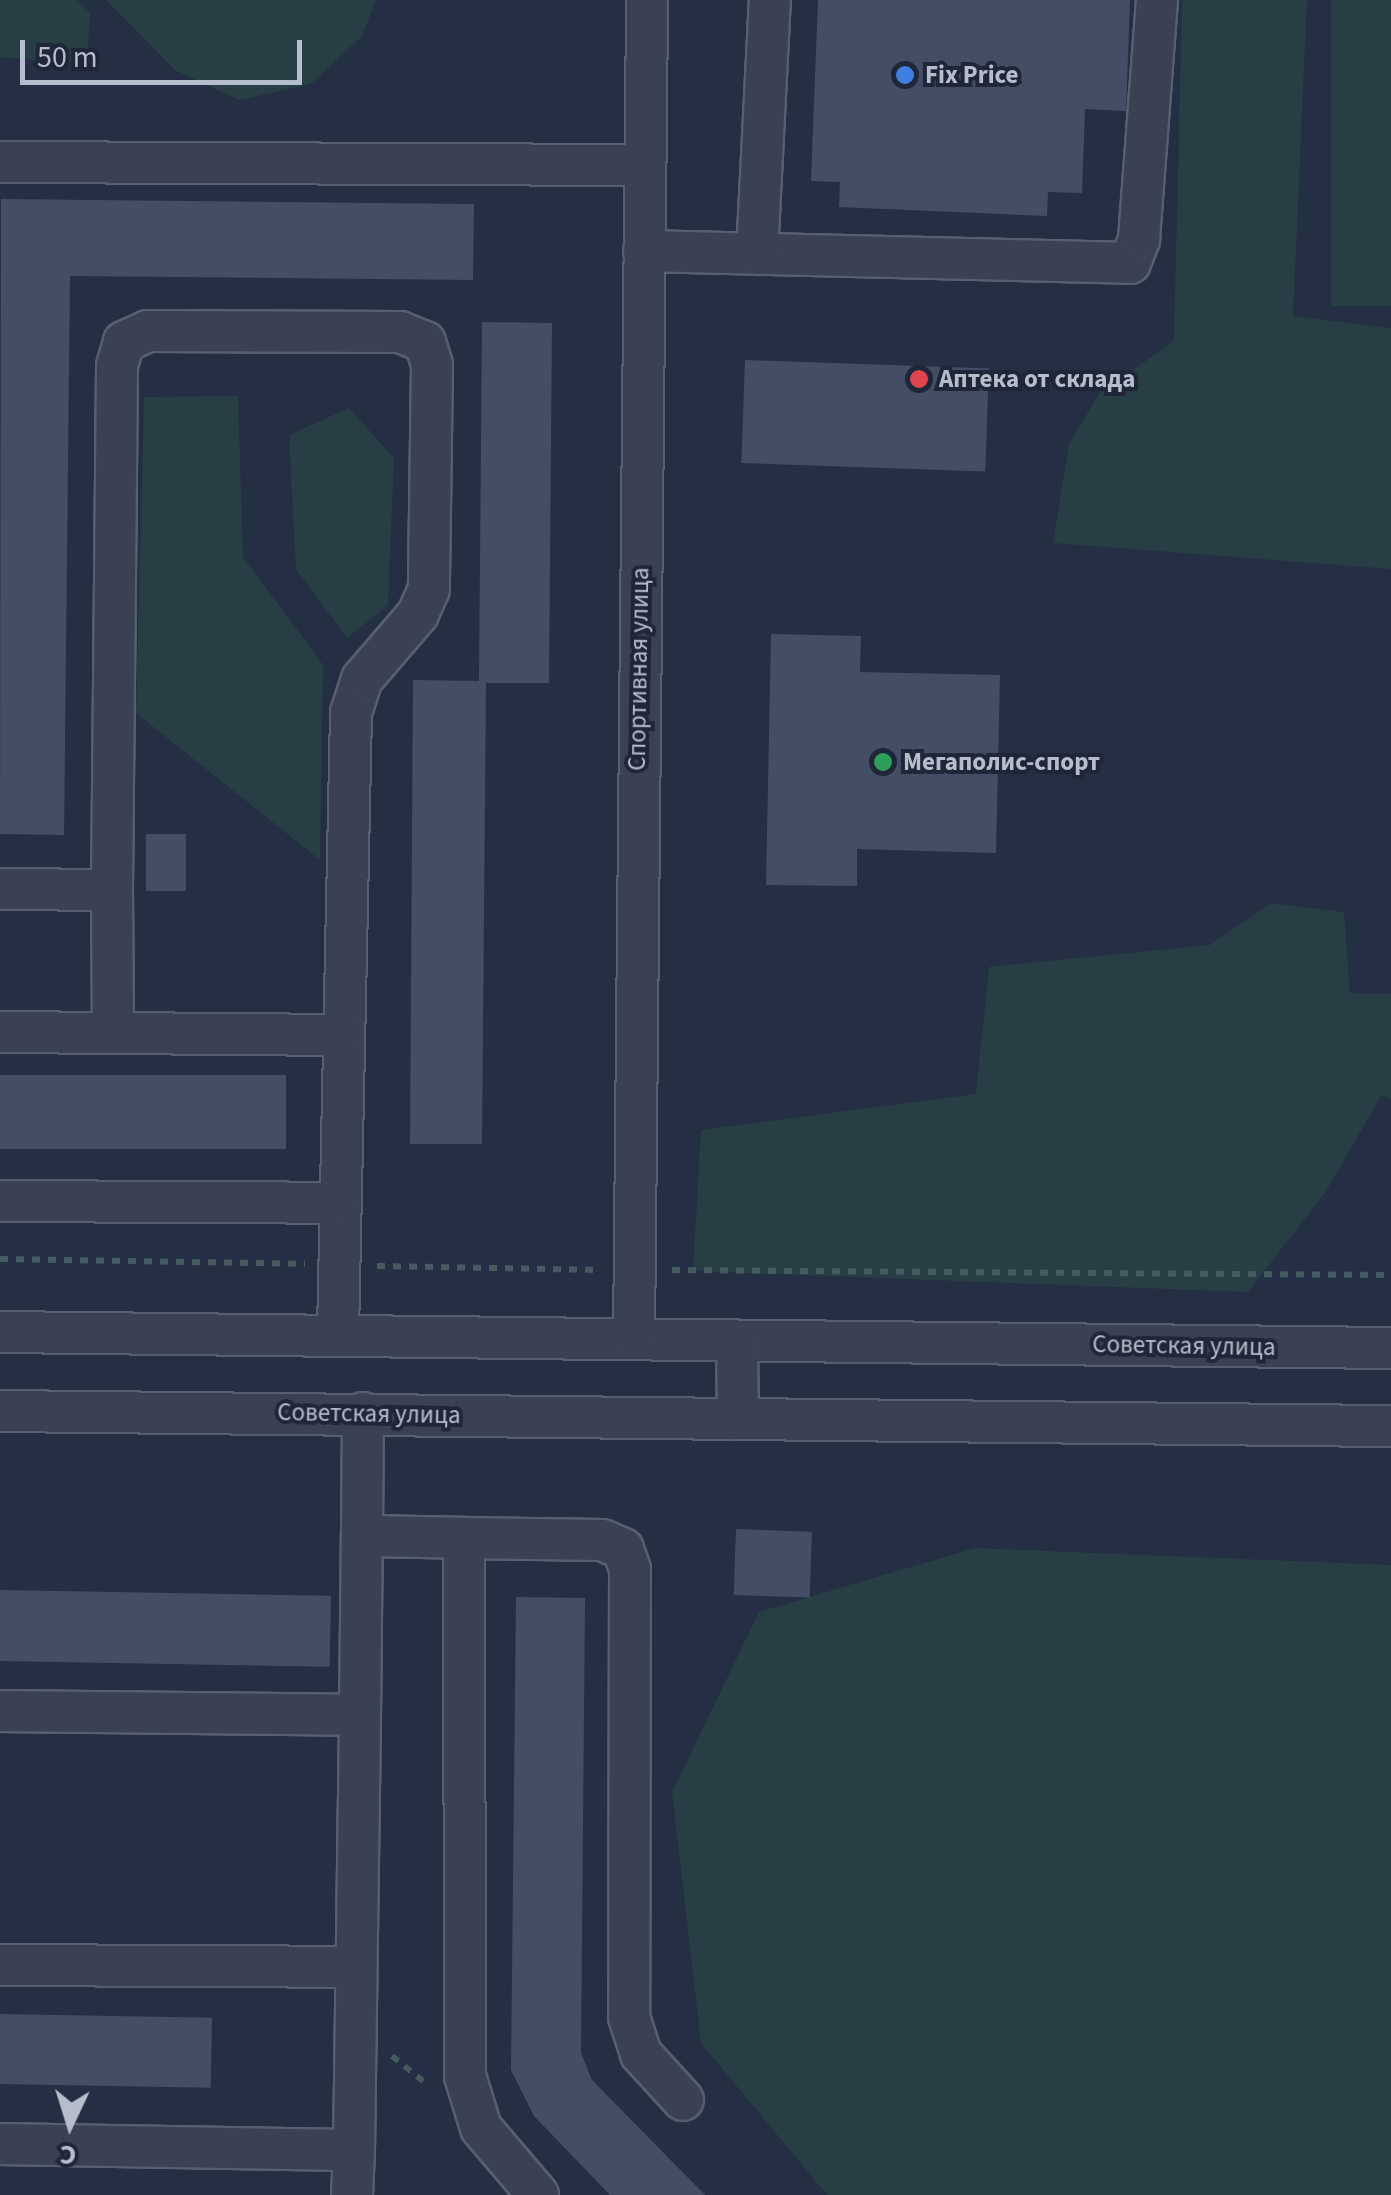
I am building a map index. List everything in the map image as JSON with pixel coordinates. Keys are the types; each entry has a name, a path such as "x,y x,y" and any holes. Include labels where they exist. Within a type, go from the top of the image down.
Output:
{"street":[{"name":"Спортивная улица","path":"634,1338 647,0"},
{"path":"756,254 770,0"},
{"path":"644,251 1130,262 1139,239 1157,0"},
{"path":"0,162 645,165"},
{"path":"113,1033 116,366 124,342 148,331 400,332 425,342 432,365 429,589 418,614 362,679 351,713 338,1335"},
{"path":"0,888 112,890"},
{"path":"0,1032 344,1036"},
{"path":"0,1201 339,1204"},
{"name":"Советская улица","path":"0,1332 1391,1348"},
{"path":"737,1342 738,1419"},
{"name":"Советская улица","path":"0,1411 1391,1426"},
{"path":"352,2195 363,1413"},
{"path":"362,1536 602,1540 623,1548 630,1569 629,2017 641,2054 683,2100"},
{"path":"464,1538 465,2076 480,2128 538,2195"},
{"path":"0,1712 360,1715"},
{"path":"0,1965 356,1967"},
{"path":"0,2144 354,2150"}],"path":[{"path":"0,1259 632,1270 1391,1276"},
{"path":"356,2026 480,2128"}],"green space":[{"path":"0,0 77,0 90,13 87,64 0,57"},
{"path":"106,0 376,0 362,36 311,84 239,100 175,70"},
{"path":"1182,0 1307,0 1293,316 1391,328 1391,569 1053,543 1069,444 1099,394 1174,341"},
{"path":"1331,0 1391,0 1391,306 1331,306"},
{"path":"238,396 243,557 323,665 320,860 136,713 144,397"},
{"path":"349,408 394,458 388,605 347,638 296,569 289,435"},
{"path":"1271,903 1344,912 1350,993 1391,994 1391,1099 1381,1096 1325,1193 1248,1292 693,1271 701,1130 976,1094 989,967 1210,945"},
{"path":"975,1548 1391,1565 1391,2195 827,2195 701,2043 672,1792 759,1612"}],"building":[{"path":"818,0 1130,0 1126,111 1085,109 1082,193 1048,192 1047,216 839,207 840,182 811,181"},
{"path":"1,199 474,204 473,280 70,276 64,835 0,834"},
{"path":"482,322 552,323 549,683 486,683 482,1144 410,1144 413,680 479,681"},
{"path":"745,360 989,369 985,471 741,463"},
{"name":"Мегаполис-спорт","path":"771,634 861,636 860,672 1000,675 996,853 857,849 857,886 766,885"},
{"path":"146,834 186,834 186,891 146,891"},
{"path":"0,1075 286,1075 286,1149 0,1149"},
{"path":"736,1529 812,1532 810,1598 734,1595"},
{"path":"0,1590 331,1596 330,1667 0,1661"},
{"path":"516,1597 585,1598 581,2053 592,2080 705,2195 610,2195 534,2116 511,2070"},
{"path":"0,2014 212,2018 211,2088 0,2084"}],"place":[{"name":"Fix Price","path":"905,75"},
{"name":"Аптека от склада","path":"919,379"},
{"name":"Мегаполис-спорт","path":"883,762"}]}
